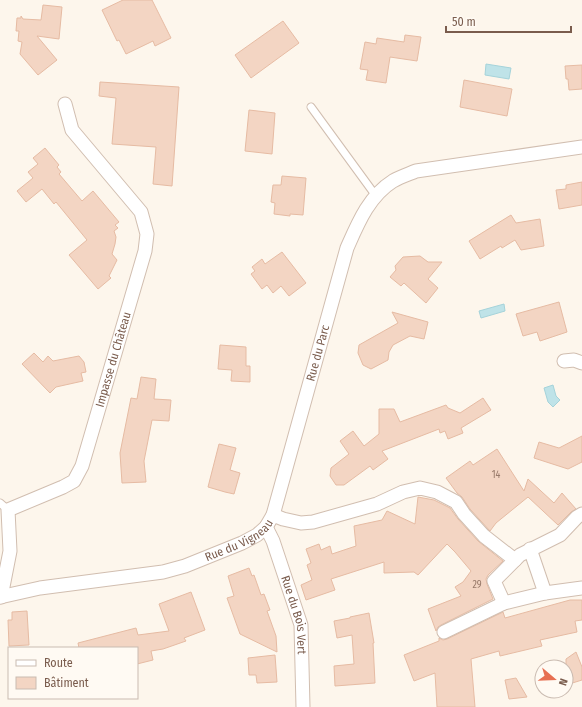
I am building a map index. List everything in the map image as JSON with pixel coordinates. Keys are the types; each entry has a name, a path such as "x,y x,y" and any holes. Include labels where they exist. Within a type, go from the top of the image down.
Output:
{"street":[{"name":"Impasse du Château","path":"1,597 10,551 4,506 63,487 74,481 82,466 145,251 147,234 141,212 72,130 65,104"},
{"name":"Rue du Parc","path":"273,515 347,248 360,219 376,196 393,181 416,171 582,148"},
{"path":"564,361 574,360 582,363"},
{"name":"Rue du Vigneau","path":"1,597 40,588 163,572 185,566 242,543 266,528 273,515 300,523 313,522 377,504 404,492 420,488 437,492 456,502 464,514 484,536 515,560"},
{"path":"504,603 494,581 520,555 560,534 582,514"},
{"name":"Rue du Bois Vert","path":"266,528 272,541 301,625 303,707"},
{"path":"530,549 545,593"},
{"path":"444,632 504,603 545,593 582,588"}],"lane":[{"path":"311,107 376,196"}],"water":[{"path":"486,64 511,68 509,79 485,75"},
{"path":"504,304 505,311 481,318 479,311"},
{"path":"553,385 556,396 560,400 553,407 548,402 544,388"}],"building":[{"path":"123,0 152,0 171,38 155,46 153,41 126,54 119,40 117,41 102,10"},
{"path":"43,5 62,7 59,39 37,36 57,60 38,75 20,54 22,42 18,41 19,31 16,31 17,18 21,18 21,16 23,19 41,20"},
{"path":"283,21 299,43 251,78 235,55"},
{"path":"405,35 421,37 417,61 390,57 386,83 366,80 368,70 360,69 365,42 376,44 377,38 404,42"},
{"path":"582,65 582,89 569,90 565,66"},
{"path":"464,80 512,89 507,116 460,107"},
{"path":"100,82 179,87 172,186 153,184 156,147 112,144 116,98 99,96"},
{"path":"249,110 275,113 272,154 245,151"},
{"path":"45,148 59,165 57,167 61,172 59,174 82,201 93,191 119,222 115,225 118,228 114,231 116,237 112,254 117,260 109,276 111,278 98,289 69,255 87,240 56,202 54,204 42,189 26,202 17,191 33,178 28,172 38,164 33,158"},
{"path":"282,176 306,178 303,215 290,214 290,216 274,214 275,203 271,202 273,185 281,185"},
{"path":"582,182 582,205 559,209 556,190 566,189 566,185"},
{"path":"511,215 516,223 540,219 544,246 521,250 515,240 502,248 501,246 480,259 469,241"},
{"path":"282,252 306,283 289,296 281,286 273,293 267,285 262,289 251,274 255,271 252,267 262,259 265,264"},
{"path":"420,256 428,262 442,262 428,279 438,288 426,303 404,283 401,286 390,277 396,270 395,266 403,257"},
{"path":"559,302 567,332 540,341 537,332 523,336 516,314"},
{"path":"392,312 428,322 424,339 410,336 393,345 389,352 388,360 371,369 363,365 358,353 359,345 398,323"},
{"path":"220,345 246,347 246,366 250,366 250,382 231,381 232,370 218,369"},
{"path":"34,353 43,362 48,356 53,361 79,356 84,362 86,372 81,373 83,381 56,387 50,393 22,364"},
{"path":"141,377 156,379 154,399 171,400 169,421 152,420 144,461 146,482 122,483 120,453 131,398 137,399"},
{"path":"483,398 491,410 461,428 463,433 448,439 445,431 440,433 439,429 382,451 388,459 373,470 370,466 344,485 336,485 330,476 331,468 349,454 340,441 353,431 364,446 379,434 379,409 394,409 400,422 446,405 448,408 460,413"},
{"path":"582,436 582,462 568,469 534,458 539,442 559,448"},
{"path":"219,444 236,448 230,470 240,473 234,494 208,487"},
{"path":"497,449 524,491 528,479 554,503 562,493 576,509 558,525 528,497 496,523 490,531 470,509 446,478 470,461 473,465"},
{"path":"418,497 434,500 450,508 478,541 503,561 488,575 486,579 493,599 441,625 436,631 428,609 461,596 455,587 463,582 471,571 447,544 418,575 414,572 384,573 384,562 331,579 335,590 306,600 301,585 312,580 307,565 311,563 306,549 319,544 321,550 330,546 332,554 356,546 354,526 382,520 387,511 415,524"},
{"path":"249,568 252,576 254,575 261,595 264,594 270,610 267,611 276,636 277,652 240,634 227,598 234,596 228,576"},
{"path":"191,592 205,630 184,638 186,641 163,649 151,651 153,660 138,664 138,647 79,647 78,643 136,628 138,635 169,631 159,604"},
{"path":"570,600 582,600 582,620 575,621 577,632 540,640 542,646 500,656 499,651 471,659 475,707 437,707 435,673 414,681 404,655 439,641 439,638 443,640 447,639 503,612 505,618"},
{"path":"27,611 29,645 9,646 8,620 12,620 12,612"},
{"path":"369,613 374,643 375,683 335,686 334,666 354,664 352,635 337,638 334,621"},
{"path":"576,652 582,667 582,680 574,682 574,659 566,659"},
{"path":"275,655 277,682 257,683 256,675 249,675 248,658"},
{"path":"516,678 527,697 509,699 505,680"}]}
